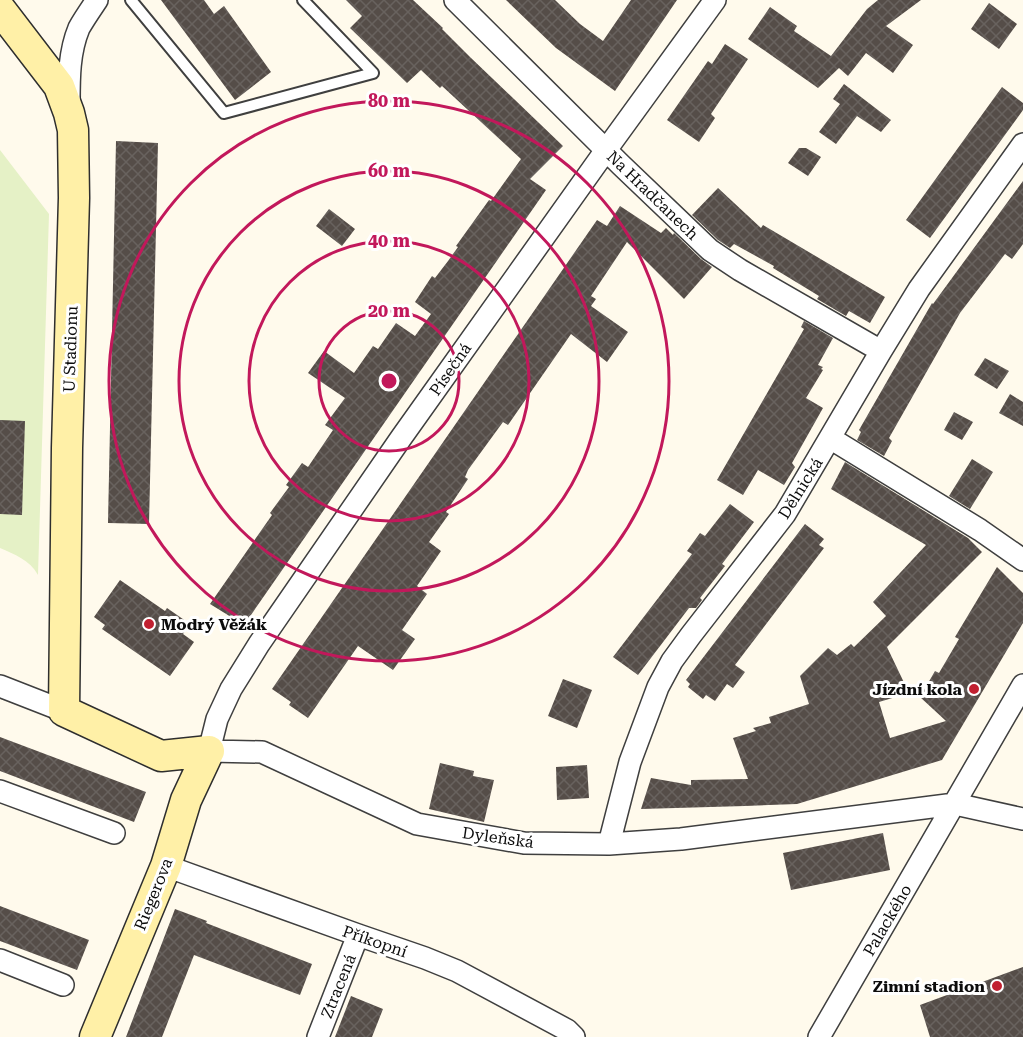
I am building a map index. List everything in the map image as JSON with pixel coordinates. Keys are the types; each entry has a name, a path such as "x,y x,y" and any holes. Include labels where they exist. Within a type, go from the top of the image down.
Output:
{"street":[{"path":"69,112 72,54 80,28 97,0"},
{"name":"Na Hradčanech","path":"455,0 606,150 717,255 881,351"},
{"name":"Písečná","path":"209,750 217,719 231,689 259,644 401,438 715,0"},
{"name":"U Stadionu","path":"0,9 60,86 73,130 74,198 67,448 64,711"},
{"name":"Dělnická","path":"609,844 630,762 658,687 672,661 785,514 919,289 1023,144"},
{"path":"830,438 980,530 1023,560"},
{"name":"Palackého","path":"819,1037 1023,685"},
{"name":"Dyleňská","path":"0,686 64,711 160,756 209,750 262,752 417,824 524,843 609,844 681,839 955,804 1023,819"},
{"name":"Riegerova","path":"95,1037 166,866 186,800 209,750"},
{"path":"0,791 114,833"},
{"name":"Příkopní","path":"166,866 457,970 567,1030 574,1037"},
{"name":"Ztracená","path":"318,1037 358,936"},
{"path":"0,960 63,985"}],"lane":[{"path":"131,0 224,113 373,73 303,0"}],"green space":[{"path":"0,150 49,214 38,575 26,561 0,548"}],"building":[{"path":"161,0 204,0 214,14 224,6 271,72 235,100"},
{"path":"346,0 413,0 563,146 530,179 546,190 244,625 210,604 272,515 270,513 289,487 286,485 302,463 308,467 333,430 325,425 345,398 308,373 324,351 354,373 373,346 378,349 396,323 415,336 431,314 415,302 432,276 435,278 448,261 458,247 456,246 521,159 442,86 440,88 421,70 407,83 350,28 362,16"},
{"path":"506,0 555,0 580,24 603,41 631,0 677,0 615,91 556,48"},
{"path":"878,0 921,0 886,26 913,45 893,73 866,53 848,76 839,68 818,88 748,39 770,7 797,26 794,31 831,56 867,9"},
{"path":"989,3 1017,24 999,49 971,29"},
{"path":"725,44 748,59 711,114 715,118 699,142 667,120 708,61 712,64"},
{"path":"844,84 891,120 881,132 857,116 836,144 819,132 840,104 833,99"},
{"path":"1002,87 1023,103 1023,110 930,238 906,220"},
{"path":"116,141 158,143 149,524 108,523"},
{"path":"799,148 806,148 821,157 808,176 788,163"},
{"path":"1023,181 1023,244 1012,259 1005,254 960,313 889,438 892,441 884,456 857,440 861,432 859,430 932,303"},
{"path":"718,188 761,228 763,225 885,297 870,323 849,311 846,316 817,299 819,296 773,268 774,266 734,244 730,248 718,240 692,215"},
{"path":"620,206 661,233 666,228 673,235 674,233 712,267 684,299 627,242 591,296 596,299 591,306 628,332 607,362 571,334 508,425 503,422 468,470 465,477 468,479 446,512 449,514 429,542 441,551 417,586 427,594 402,630 415,639 393,670 358,646 308,718 272,689 597,220 607,226"},
{"path":"329,209 355,229 342,246 316,226"},
{"path":"804,321 833,338 818,365 823,367 821,369 823,370 806,398 823,408 792,463 795,467 784,485 758,470 743,495 717,480 804,329 801,327"},
{"path":"985,358 1009,371 997,389 974,375"},
{"path":"1010,394 1023,402 1023,426 999,413"},
{"path":"954,412 973,422 962,440 944,430"},
{"path":"0,420 25,421 22,515 0,514"},
{"path":"972,459 993,472 970,509 949,496"},
{"path":"845,462 968,538 982,552 887,647 909,693 879,702 890,738 946,721 920,697 935,671 939,673 959,639 955,637 997,567 1023,593 1023,623 942,760 797,804 641,809 651,778 691,785 691,780 748,779 733,738 756,731 753,728 771,723 769,717 809,704 800,676 828,648 837,655 851,644 854,647 886,616 873,602 926,545 831,489"},
{"path":"730,504 754,522 722,564 725,566 700,598 702,600 696,608 689,608 638,675 613,657 692,554 687,551 700,533 705,536"},
{"path":"805,524 824,539 819,545 824,548 735,665 745,672 733,688 727,684 715,701 706,695 703,699 688,687 690,684 686,680"},
{"path":"120,580 165,611 167,608 190,624 183,634 194,642 170,676 102,629 105,625 94,617"},
{"path":"563,679 592,690 577,728 548,716"},
{"path":"0,737 146,792 134,822 0,771"},
{"path":"440,763 474,771 473,776 494,780 484,822 429,809"},
{"path":"587,765 589,798 557,800 556,767"},
{"path":"883,833 890,870 791,890 783,853"},
{"path":"0,906 89,940 77,970 0,941"},
{"path":"175,909 312,964 300,995 194,955 162,1037 126,1037"},
{"name":"Zimní stadion","path":"1023,967 1023,1037 930,1037 920,1005"},
{"path":"351,996 383,1009 372,1037 335,1037"}],"place":[{"name":"Modrý Věžák","path":"149,624"},
{"name":"Jízdní kola","path":"974,689"},
{"name":"Zimní stadion","path":"997,986"}]}
